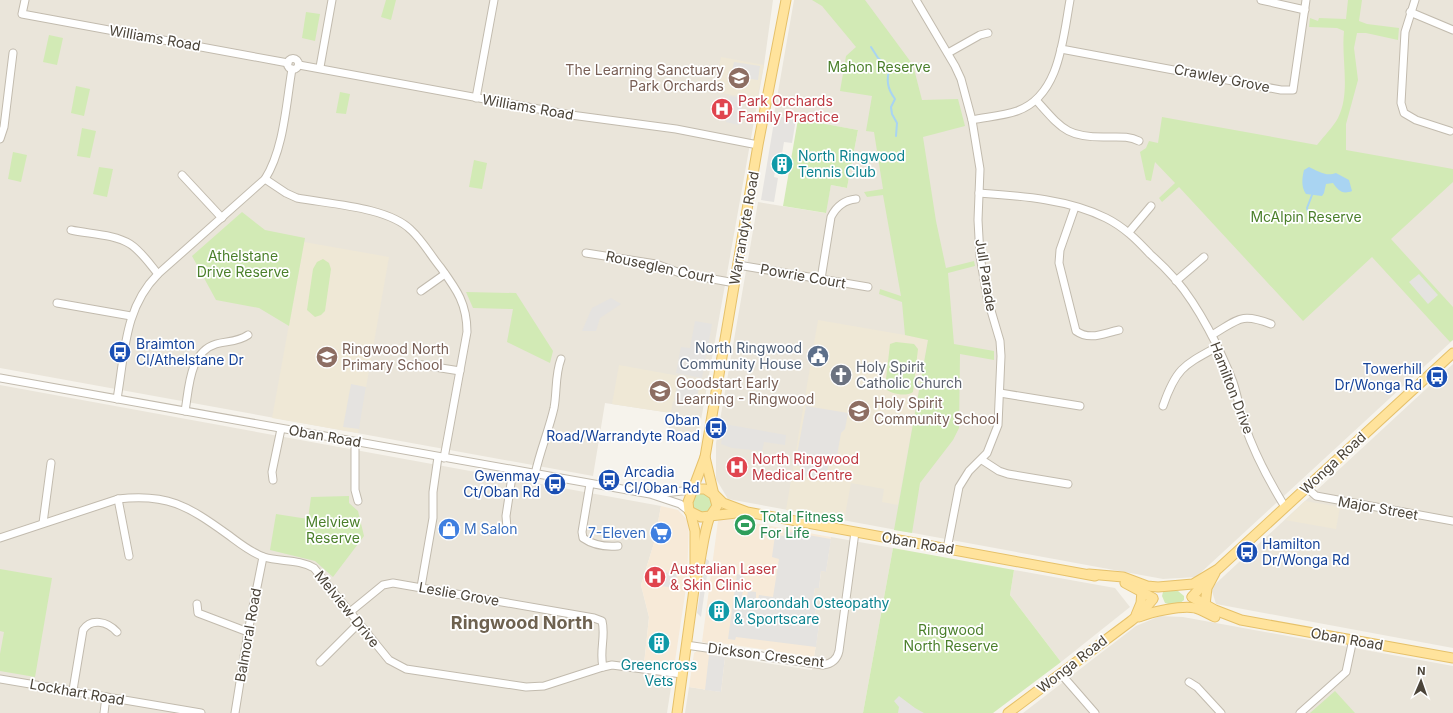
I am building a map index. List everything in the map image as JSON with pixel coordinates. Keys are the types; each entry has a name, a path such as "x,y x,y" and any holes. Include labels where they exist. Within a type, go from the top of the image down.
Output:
{"main road":[{"name":"Warrandyte Road","path":"692,490 705,457 758,145 786,0"},
{"name":"Wonga Road","path":"1215,571 1453,353"},
{"name":"Warrandyte Road","path":"705,457 714,495"},
{"path":"677,713 695,582 695,531 688,502 692,490 705,489 714,495 717,506 706,526 700,567 695,582"},
{"name":"Oban Road","path":"714,495 723,503 747,512 1089,574 1122,582 1142,591 1164,607 1195,608 1222,618 1353,639 1453,658"},
{"path":"690,511 697,516 711,516"},
{"name":"Oban Road","path":"711,516 747,512"},
{"path":"1164,586 1194,584 1215,571"},
{"path":"1132,620 1154,611 1184,608 1215,571"},
{"path":"1205,606 1204,599 1207,586 1215,571"},
{"name":"Oban Road","path":"1089,574 1120,577 1149,586 1164,586 1182,589 1205,606 1241,620"},
{"name":"Wonga Road","path":"1008,713 1132,620 1164,586"},
{"path":"1132,620 1141,603 1142,591"}],"street":[{"name":"Williams Road","path":"25,0 22,14 288,62"},
{"path":"320,68 332,0"},
{"path":"476,98 494,0"},
{"name":"Jull Parade","path":"916,0 948,53 960,79 972,120 979,162 978,220 980,256 987,297 1000,341 1000,393 998,425 992,443 982,460 970,471 959,487 947,549"},
{"path":"972,120 1017,111 1036,100 1054,76 1061,49 1070,0"},
{"path":"1261,0 1304,10"},
{"name":"Crawley Grove","path":"1061,49 1282,90 1293,90 1306,0"},
{"path":"1415,0 1405,32 1401,103 1404,113 1416,120 1450,131"},
{"path":"1410,12 1453,30"},
{"path":"948,53 988,33"},
{"path":"0,140 4,127 13,53"},
{"path":"295,58 299,65 296,69 292,69 288,66 288,62 290,59 295,58"},
{"name":"Williams Road","path":"299,65 582,117 676,128 758,145"},
{"path":"117,399 131,316 144,289 158,274 265,179 278,153 292,69"},
{"path":"1036,100 1061,128 1071,133 1084,137 1125,137 1138,141"},
{"path":"182,175 222,218"},
{"path":"265,179 286,194 297,198 374,212 400,221 417,236 445,274 458,292 466,311 467,332 460,371 433,492 433,518 421,587"},
{"name":"Hamilton Drive","path":"979,193 1018,196 1075,208 1106,218 1129,232 1176,281 1212,336 1233,383 1245,426 1255,452 1285,507"},
{"path":"821,280 831,217 835,209 849,200 856,199"},
{"path":"1129,232 1151,206"},
{"path":"1075,208 1060,250 1059,263 1076,331 1083,336 1090,336 1119,330"},
{"path":"71,230 120,240 129,244 137,249 158,274"},
{"name":"Rouseglen Court","path":"586,253 656,264 680,273 735,283"},
{"path":"1176,281 1204,257"},
{"name":"Powrie Court","path":"738,265 868,287"},
{"path":"422,291 445,274"},
{"path":"57,303 131,316"},
{"path":"1212,336 1244,317 1254,318 1271,324"},
{"path":"185,411 193,369 198,356 209,347 216,344 242,340 248,336"},
{"path":"1163,406 1171,383 1177,373 1186,364 1217,347"},
{"path":"535,474 541,447 554,408 558,367 561,359"},
{"path":"406,366 416,364 460,371"},
{"name":"Oban Road","path":"0,378 650,494 680,504 690,511"},
{"path":"1000,393 1080,406"},
{"path":"273,480 272,472 281,428"},
{"path":"355,442 355,490 358,501"},
{"path":"982,460 999,471 1008,474 1068,484"},
{"path":"43,523 51,463"},
{"path":"506,528 506,516 513,470"},
{"path":"590,484 582,538 587,542 607,547 618,546"},
{"name":"Major Street","path":"1307,488 1316,496 1453,521"},
{"name":"Oban Road","path":"650,494 692,490"},
{"name":"Melview Drive","path":"0,538 118,499 157,497 179,504 209,521 242,545 263,557 304,564 314,568 389,660 397,665 430,673 526,687 544,686 612,665 682,674"},
{"path":"118,499 129,556"},
{"name":"Dickson Crescent","path":"686,645 823,665 832,662 838,655 839,651 855,532"},
{"name":"Balmoral Road","path":"235,713 248,632 263,557"},
{"name":"Leslie Grove","path":"350,612 372,593 388,583 421,587 594,618 602,621 604,629 601,657 603,667"},
{"path":"197,604 198,613 248,632"},
{"path":"73,690 82,630 86,625 92,622 113,627 117,632"},
{"path":"320,662 359,623"},
{"path":"1300,713 1346,672 1353,639"},
{"path":"1061,674 1095,713"},
{"name":"Lockhart Road","path":"0,678 201,713"},
{"path":"1189,682 1197,687 1221,713"},
{"path":"104,713 106,697"}],"shaded area":[{"path":"0,0 773,0 764,65 698,437 668,431 671,413 605,403 593,476 0,368"},
{"path":"794,0 1453,0 1453,340 1196,577 1163,579 728,499 716,479 716,443 758,202 825,213 831,185 847,188 858,130 774,115"},
{"name":"The Learning Sanctuary Park Orchards","path":"721,57 764,65 757,99 715,92"},
{"path":"734,62 760,66 758,80 736,77 732,71"},
{"path":"730,96 744,99 739,125 726,122"},
{"path":"775,116 796,119 792,143 784,142 782,154 778,156 774,177 778,178 774,202 761,200"},
{"name":"Ringwood North Primary School","path":"304,242 389,257 358,433 272,418"},
{"path":"1419,274 1438,295 1428,304 1409,282"},
{"path":"611,298 621,304 600,318 596,331 582,331 592,308"},
{"name":"Holy Spirit Community School","path":"818,320 928,339 898,505 882,502 884,489 851,483 844,521 786,510"},
{"path":"695,321 712,324 702,378 676,373 681,347 690,348"},
{"path":"1453,364 1453,648 1216,604 1211,588"},
{"name":"Goodstart Early Learning - Ringwood","path":"619,365 707,381 703,406 673,401 671,413 612,404"},
{"path":"679,377 700,381 696,404 674,400"},
{"path":"351,384 366,387 359,429 343,427"},
{"path":"0,385 661,506 654,543 641,585 649,617 644,664 674,668 667,713 0,713"},
{"path":"806,406 848,413 845,429 841,433 836,462 829,461 826,479 801,475 802,466 795,465"},
{"path":"724,424 786,435 785,445 764,442 762,451 732,448 721,444"},
{"path":"1305,501 1340,507 1336,529 1285,520"},
{"path":"661,506 678,510 689,522 687,581 674,668 644,665 649,617 641,585 654,543"},
{"path":"722,519 732,519 831,537 826,572 821,571 819,588 815,588 812,605 816,606 814,623 819,624 814,657 713,642 712,644 702,642 718,521"},
{"path":"785,531 831,539 826,572 821,571 819,588 815,588 812,605 816,606 814,623 819,624 816,647 736,637 735,640 728,639 737,574 743,575 741,584 744,585 742,596 747,597 748,591 756,592 756,600 758,600 759,595 773,597 779,559 772,557 775,535 784,536"},
{"path":"831,537 893,548 863,713 685,713 689,687 721,692 725,657 812,670 819,625 814,624 816,606 812,605 815,588 819,588 821,571 826,571"},
{"path":"705,558 709,561 701,617 697,613"},
{"path":"1014,570 1115,588 1130,607 1061,662 1010,595"},
{"path":"663,572 677,574 675,588 661,586"},
{"path":"1160,616 1183,617 1453,666 1453,713 1023,713 1136,626"},
{"path":"697,651 725,657 721,692 689,687 694,653"},
{"path":"709,655 725,657 721,692 705,690"},
{"path":"899,696 924,713 898,713 899,707 894,701"}],"green space":[{"path":"386,0 396,0 391,20 381,17"},
{"name":"Mahon Reserve","path":"812,0 865,0 913,65 922,100 958,99 965,126 923,137 936,221 946,268 974,261 975,266 948,273 954,344 994,351 994,360 960,354 959,428 953,440 920,483 912,533 894,530 928,340 905,335 902,302 879,294 880,289 901,296 883,195 867,197 864,192 883,189 874,132 866,131 872,96 840,91 846,56 856,47 822,6"},
{"name":"McAlpin Reserve","path":"1348,0 1362,0 1359,21 1367,24 1399,28 1398,40 1366,33 1357,33 1354,48 1358,80 1346,124 1346,150 1453,169 1453,182 1391,239 1453,307 1453,340 1450,342 1372,257 1303,321 1179,187 1162,202 1159,198 1175,183 1155,162 1151,181 1146,180 1140,152 1146,148 1149,141 1158,143 1162,117 1317,145 1336,121 1342,108 1345,86 1344,31 1337,28 1309,27 1310,18 1318,21 1319,18 1346,19"},
{"path":"306,12 320,14 315,41 302,38"},
{"path":"49,35 63,38 57,65 43,62"},
{"path":"76,86 90,89 84,116 71,113"},
{"path":"340,92 350,94 346,114 336,113"},
{"path":"798,119 858,130 847,188 831,185 826,213 783,206"},
{"path":"82,128 96,131 90,158 77,156"},
{"path":"13,152 27,155 21,182 8,179"},
{"path":"474,160 487,163 482,189 469,187"},
{"path":"99,167 113,169 107,197 93,194"},
{"name":"Athelstane Drive Reserve","path":"242,212 265,230 305,238 289,326 259,308 216,300 192,256"},
{"path":"323,259 329,263 331,269 325,311 321,315 315,317 307,310 313,269 317,262"},
{"path":"466,292 516,293 553,351 550,363 507,342 513,309 473,308"},
{"path":"896,342 914,344 918,349 913,392 910,394 898,394 890,392 885,388 890,344"},
{"path":"698,493 706,493 712,499 712,507 706,513 698,513 692,507 692,499"},
{"name":"Melview Reserve","path":"349,496 349,503 358,511 364,536 333,577 315,561 270,550 276,514 308,519 311,497"},
{"name":"Ringwood North Reserve","path":"893,548 1014,570 1010,595 1061,662 993,713 863,713"},
{"path":"0,569 52,578 35,677 0,671 0,654 4,632 0,631"},
{"path":"1168,590 1178,591 1184,596 1184,600 1175,604 1165,603 1162,596 1163,592"},
{"path":"1335,691 1355,713 1310,713"}],"water":[{"path":"1309,167 1325,174 1336,173 1349,180 1352,191 1343,192 1333,183 1326,184 1322,196 1306,194 1302,182 1304,170"}],"waterway":[{"path":"871,47 878,58 890,67 888,84 895,99 891,107 892,114 897,123 896,136"},
{"path":"1310,219 1307,208 1312,195"}],"place":[{"name":"The Learning Sanctuary Park Orchards","path":"739,78"},
{"name":"Park Orchards Family Practice","path":"722,109"},
{"name":"North Ringwood Tennis Club","path":"782,164"},
{"name":"Braimton Cl/Athelstane Dr","path":"120,352"},
{"name":"North Ringwood Community House","path":"818,356"},
{"name":"Ringwood North Primary School","path":"327,357"},
{"name":"Holy Spirit Catholic Church","path":"841,375"},
{"name":"Towerhill Dr/Wonga Rd","path":"1437,377"},
{"name":"Goodstart Early Learning - Ringwood","path":"660,391"},
{"name":"Holy Spirit Community School","path":"859,411"},
{"name":"Oban Road/Warrandyte Road","path":"716,428"},
{"name":"North Ringwood Medical Centre","path":"737,467"},
{"name":"Arcadia Cl/Oban Rd","path":"609,480"},
{"name":"Gwenmay Ct/Oban Rd","path":"555,484"},
{"name":"Total Fitness For Life","path":"745,525"},
{"name":"M Salon","path":"449,529"},
{"name":"7-Eleven","path":"661,533"},
{"name":"Hamilton Dr/Wonga Rd","path":"1247,552"},
{"name":"Australian Laser & Skin Clinic","path":"655,577"},
{"name":"Maroondah Osteopathy & Sportscare","path":"719,611"},
{"name":"Greencross Vets","path":"659,643"}],"district":[{"name":"Ringwood North","path":"522,623"}]}
